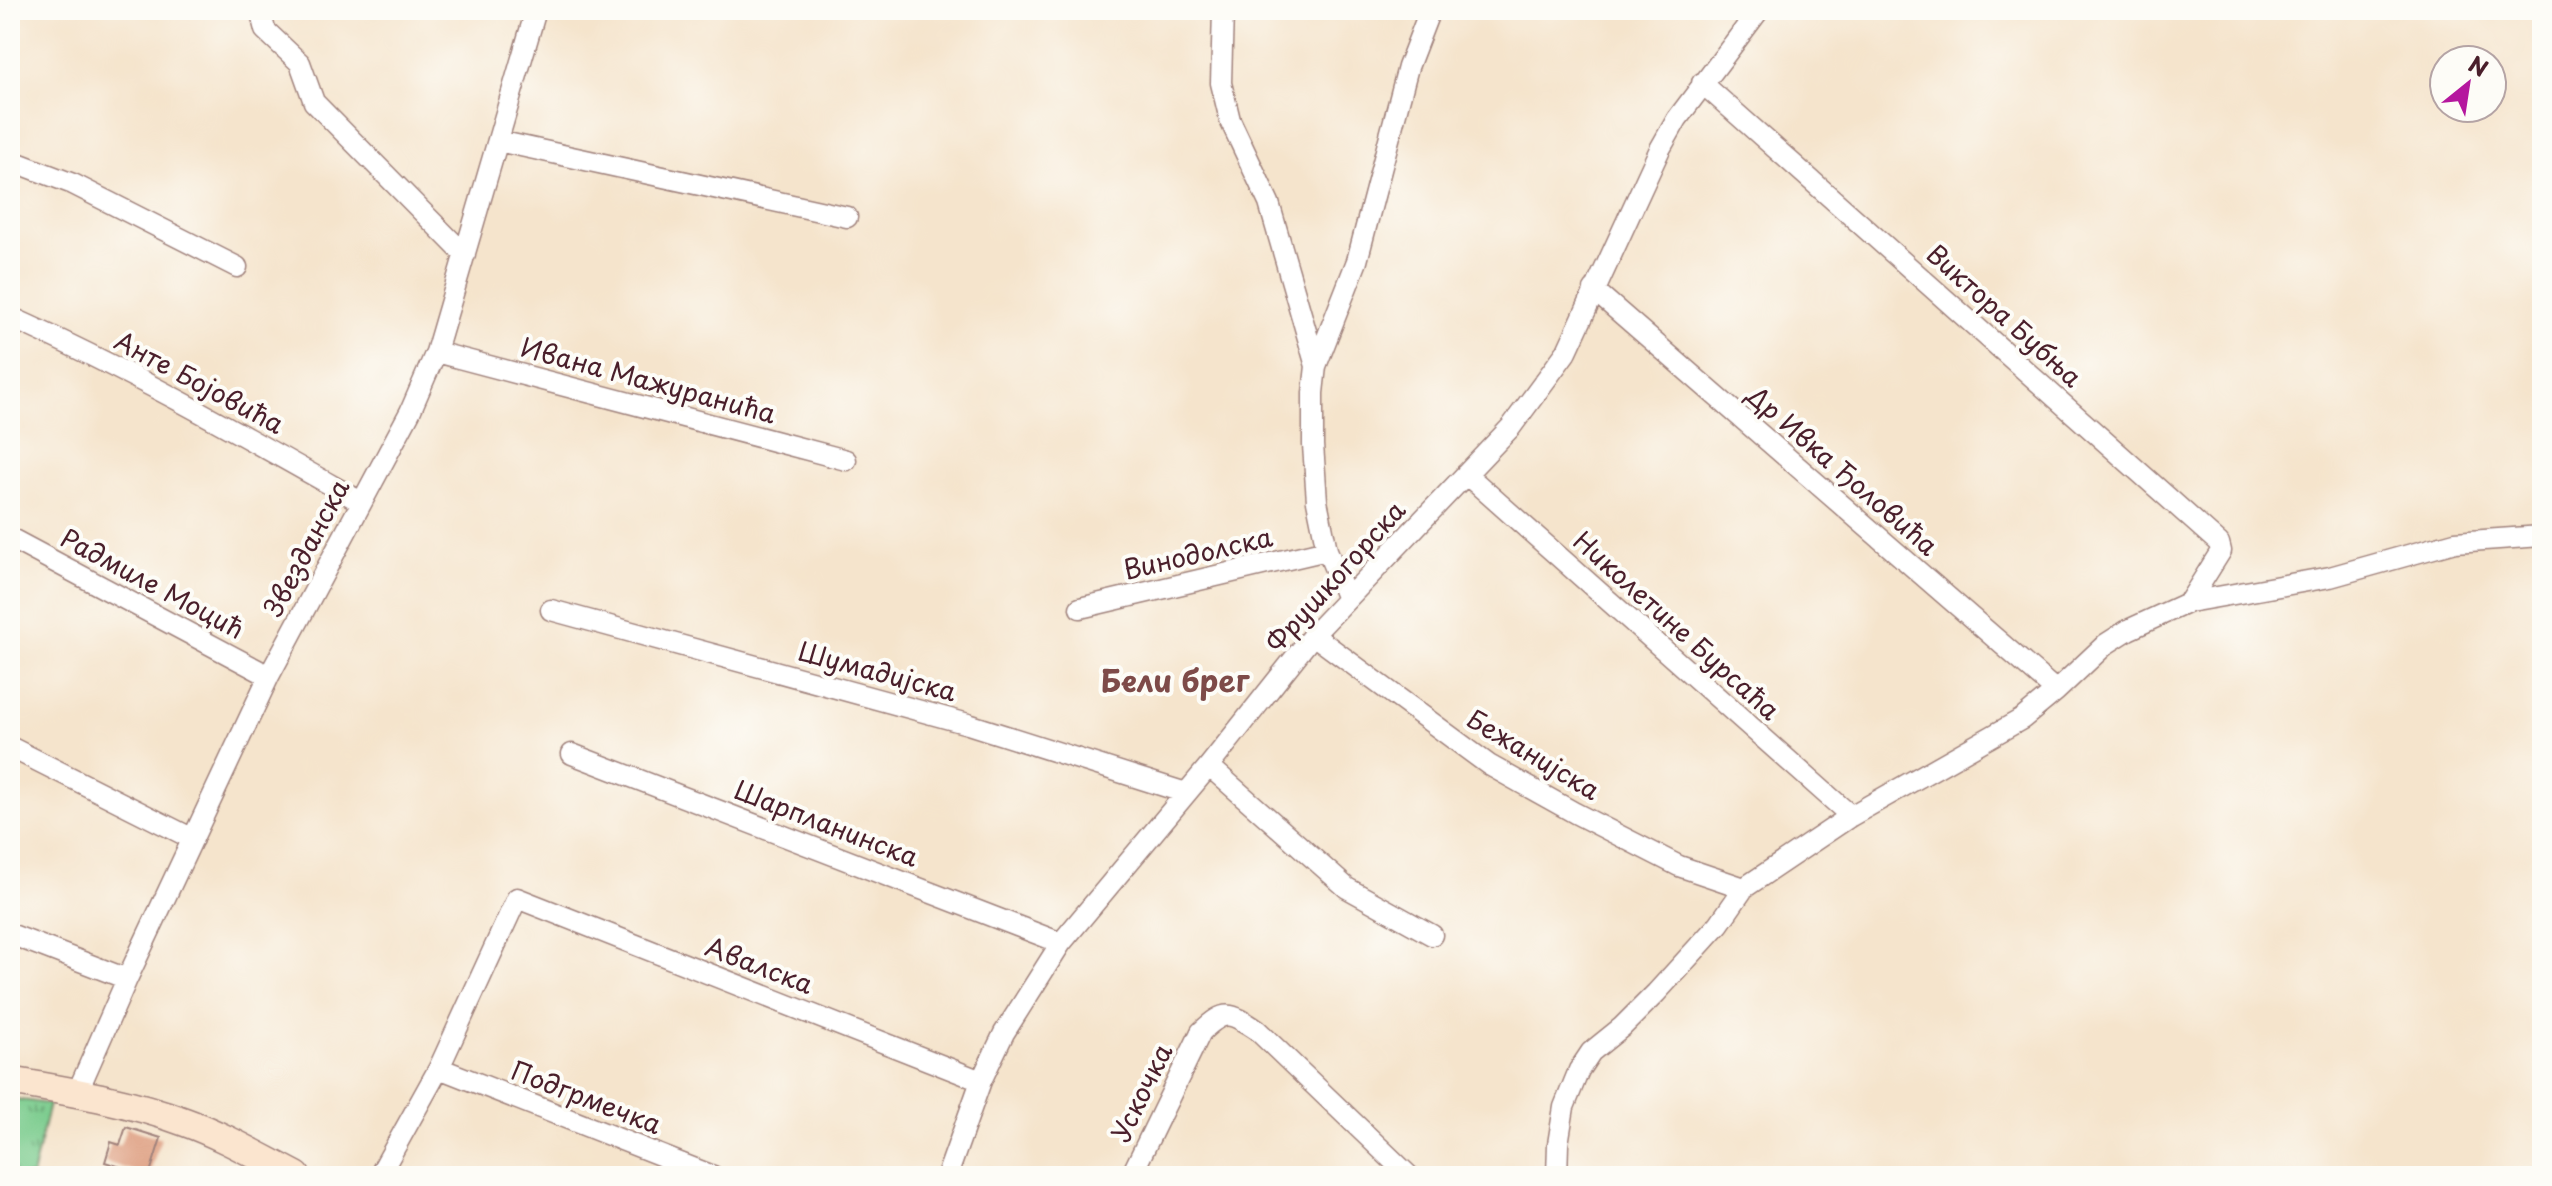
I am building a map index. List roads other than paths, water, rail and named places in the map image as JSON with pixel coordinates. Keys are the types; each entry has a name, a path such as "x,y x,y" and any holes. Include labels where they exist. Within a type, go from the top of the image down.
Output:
{"main road":[{"path":"10,1081 77,1093 183,1121 241,1146 296,1176"}],"street":[{"path":"260,10 265,30 300,63 314,102 465,255"},
{"name":"Звезданска","path":"77,1093 269,676 410,412 436,352 536,10"},
{"path":"1223,10 1221,83 1230,120 1269,203 1316,366"},
{"path":"1347,599 1327,550 1317,501 1313,445 1316,366 1357,261 1408,67 1430,10"},
{"name":"Фрушкогорска","path":"947,1176 981,1081 1010,1021 1061,943 1209,766 1313,635 1511,427 1540,390 1567,351 1660,149 1702,83 1759,10"},
{"name":"Виктора Бубња","path":"1702,83 2219,543 2221,551 2189,602"},
{"path":"498,141 847,217"},
{"path":"10,160 73,184 237,267"},
{"name":"Др Ивка Ђоловића","path":"1594,290 2056,691"},
{"name":"Анте Бојовића","path":"10,317 64,341 192,407 361,502"},
{"name":"Ивана Мажуранића","path":"436,352 846,460"},
{"name":"Николетине Бурсаћа","path":"1466,474 1851,816"},
{"path":"1557,1176 1564,1107 1579,1070 1591,1052 1656,993 1719,924 1744,888 1851,816 2022,719 2106,644 2128,630 2189,602 2330,577 2455,542 2542,536"},
{"name":"Радмиле Моцић","path":"10,538 269,676"},
{"name":"Винодолска","path":"1080,608 1327,550"},
{"name":"Шумадијска","path":"551,610 968,724 1186,793"},
{"name":"Бежанијска","path":"1313,635 1489,765 1679,866 1744,888"},
{"path":"10,747 193,839"},
{"name":"Шарпланинска","path":"572,754 1061,943"},
{"path":"1209,766 1347,888 1432,935"},
{"name":"Авалска","path":"439,1068 517,898 981,1081"},
{"path":"10,934 127,979"},
{"name":"Ускочка","path":"1131,1176 1201,1032 1225,1014 1237,1016 1257,1030 1409,1176"},
{"path":"379,1176 439,1068"},
{"name":"Подгрмечка","path":"439,1068 713,1176"}],"district":[{"name":"Бели брег","path":"1175,682"}]}
